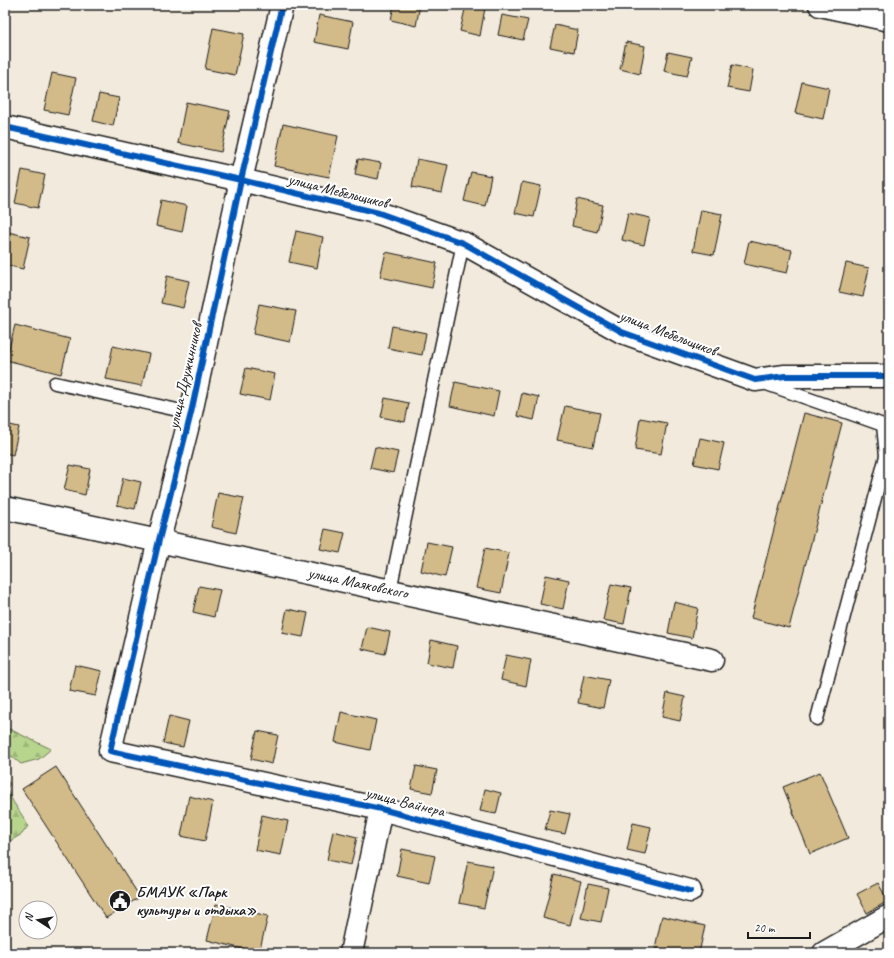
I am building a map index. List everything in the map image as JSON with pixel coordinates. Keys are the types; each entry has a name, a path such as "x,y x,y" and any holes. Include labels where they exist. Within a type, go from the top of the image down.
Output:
{"street":[{"name":"улица Дружинников","path":"110,751 159,540 191,413 241,180 282,5"},
{"path":"820,5 889,20"},
{"name":"улица Мебельщиков","path":"5,127 241,180 379,213 463,243 622,332 755,380"},
{"path":"755,380 785,376 889,376"},
{"name":"улица Маяковского","path":"5,508 712,660"},
{"name":"улица Вайнера","path":"110,751 381,809 690,891"},
{"path":"351,953 381,809"},
{"path":"824,953 889,916"}],"lane":[{"path":"390,590 463,243"},
{"path":"755,380 883,425 886,456 817,718"},
{"path":"55,383 191,413"}],"green space":[{"path":"5,727 51,749 39,759 21,764 5,751"},
{"path":"5,779 10,784 7,788 11,798 28,826 22,834 5,844"}],"building":[{"path":"394,5 420,5 416,26 391,20"},
{"path":"466,5 485,8 480,36 460,31"},
{"path":"319,15 353,22 348,49 314,42"},
{"path":"502,15 528,20 523,40 498,35"},
{"path":"555,25 578,30 574,52 550,47"},
{"path":"213,28 244,34 235,75 205,69"},
{"path":"626,42 645,46 640,74 620,69"},
{"path":"668,52 692,57 687,76 664,71"},
{"path":"732,65 753,70 749,92 727,88"},
{"path":"52,73 76,78 68,115 44,110"},
{"path":"802,82 829,88 823,119 795,113"},
{"path":"99,94 119,98 113,126 93,121"},
{"path":"186,102 230,111 221,152 178,143"},
{"path":"283,124 338,136 329,177 274,166"},
{"path":"358,159 381,163 378,179 355,174"},
{"path":"417,159 448,165 442,193 412,187"},
{"path":"22,170 45,175 38,208 15,203"},
{"path":"471,172 491,176 485,206 464,201"},
{"path":"522,182 541,186 534,217 515,213"},
{"path":"577,199 603,205 597,232 572,226"},
{"path":"161,200 187,206 182,232 156,226"},
{"path":"701,210 722,214 714,255 693,251"},
{"path":"628,213 650,218 644,245 622,240"},
{"path":"296,231 323,237 317,268 289,262"},
{"path":"8,232 30,237 23,269 5,265 5,248"},
{"path":"749,241 792,250 787,273 744,264"},
{"path":"386,252 437,263 432,288 380,277"},
{"path":"846,263 869,268 863,297 839,292"},
{"path":"167,276 189,281 183,308 161,303"},
{"path":"259,304 296,311 290,342 253,334"},
{"path":"15,325 70,339 61,374 6,360"},
{"path":"392,326 426,333 422,355 388,348"},
{"path":"113,346 149,354 142,386 106,379"},
{"path":"246,368 275,374 270,400 240,394"},
{"path":"455,382 499,391 494,416 450,406"},
{"path":"522,393 539,397 534,420 517,416"},
{"path":"385,398 409,403 405,422 381,417"},
{"path":"565,406 600,413 593,447 557,440"},
{"path":"804,413 842,423 789,628 751,618"},
{"path":"640,418 667,423 661,454 635,450"},
{"path":"5,424 19,427 13,455 5,453"},
{"path":"700,438 724,443 718,469 694,464"},
{"path":"375,447 398,452 393,473 370,468"},
{"path":"70,465 90,469 85,495 64,490"},
{"path":"123,478 141,482 135,509 117,505"},
{"path":"218,493 244,498 236,533 211,527"},
{"path":"325,529 345,533 340,553 320,549"},
{"path":"427,542 452,547 445,577 421,571"},
{"path":"485,548 509,553 501,593 476,588"},
{"path":"546,575 569,580 563,609 540,604"},
{"path":"611,584 631,588 624,624 603,620"},
{"path":"199,586 220,590 214,617 193,612"},
{"path":"674,602 698,608 692,638 668,633"},
{"path":"287,609 308,613 303,637 282,633"},
{"path":"367,627 390,632 385,654 362,649"},
{"path":"431,640 457,646 453,668 427,663"},
{"path":"506,655 531,660 526,686 501,680"},
{"path":"75,665 102,671 96,696 69,691"},
{"path":"584,675 609,680 603,708 578,703"},
{"path":"667,693 685,697 680,721 662,717"},
{"path":"341,712 376,720 370,750 335,742"},
{"path":"169,716 189,721 183,747 163,743"},
{"path":"257,731 278,735 272,764 251,759"},
{"path":"416,766 437,770 432,793 411,789"},
{"path":"56,767 140,897 106,918 22,789"},
{"path":"820,772 848,838 810,854 783,787"},
{"path":"485,789 501,793 496,814 480,811"},
{"path":"189,796 213,802 205,841 181,836"},
{"path":"550,810 570,814 565,834 545,830"},
{"path":"262,815 288,821 281,855 255,850"},
{"path":"633,823 651,827 645,854 627,850"},
{"path":"333,831 357,837 351,865 327,860"},
{"path":"402,849 435,856 429,883 397,876"},
{"path":"468,861 493,866 484,908 459,903"},
{"path":"554,874 581,881 570,925 543,918"},
{"path":"878,883 888,901 867,913 857,894"},
{"path":"588,884 608,888 601,922 581,918"},
{"path":"216,904 268,916 259,953 207,940"},
{"path":"662,916 705,926 699,953 676,953 655,948"}],"cycle path":[{"path":"282,5 241,180 191,413 159,540 110,751 381,809 690,891"},
{"path":"5,127 241,180 379,213 463,243 622,332 755,380 785,376 889,376"}],"place":[{"name":"БМАУК «Парк культуры и отдыха»","path":"120,901"}]}
